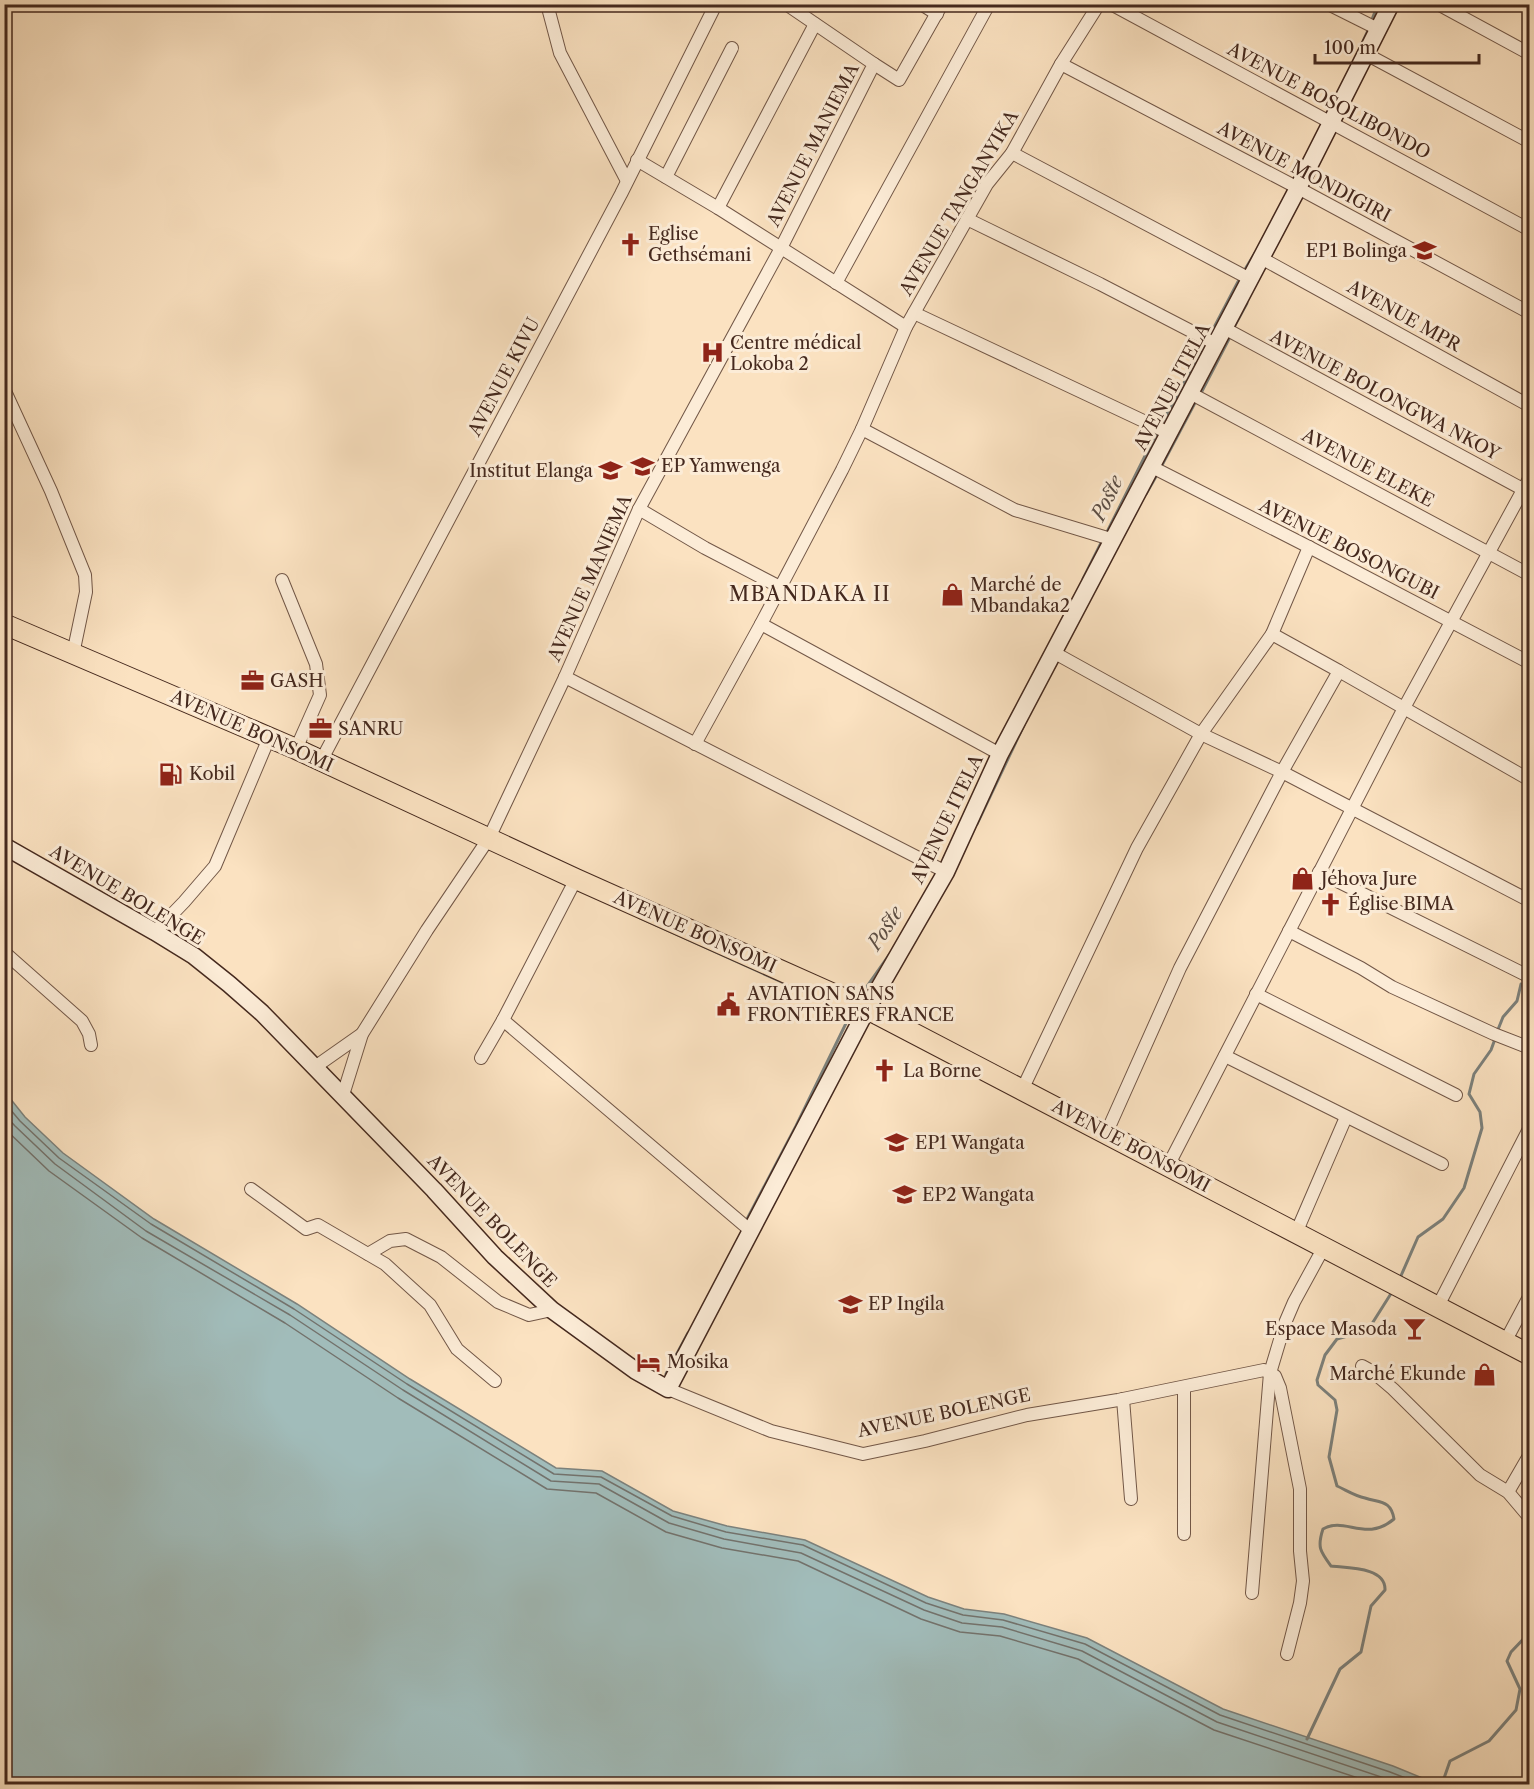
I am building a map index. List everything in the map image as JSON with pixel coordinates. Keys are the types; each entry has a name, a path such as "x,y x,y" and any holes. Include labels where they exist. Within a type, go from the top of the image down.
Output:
{"main road":[{"name":"AVENUE BONSOMI","path":"4,624 321,761 576,879 867,1009 1530,1355"}],"street":[{"path":"547,4 560,53 627,181"},
{"name":"AVENUE KIVU","path":"321,761 621,194 716,4"},
{"name":"AVENUE MANIEMA","path":"362,1034 426,930 489,838 565,677 639,509 781,248 874,64 786,4"},
{"path":"874,64 899,80 939,9 921,4"},
{"path":"836,283 989,4"},
{"name":"AVENUE BOSOLIBONDO","path":"1111,4 1530,230"},
{"path":"1328,4 1378,30"},
{"name":"AVENUE ITELA","path":"668,1389 867,1009 946,872 1000,754 1298,188 1391,4"},
{"path":"1438,4 1530,54"},
{"name":"AVENUE TANGANYIKA","path":"695,744 761,624 862,429 906,327 987,184 1012,153 1095,6"},
{"path":"718,208 815,24"},
{"path":"666,177 732,48"},
{"path":"1366,54 1530,142"},
{"name":"AVENUE MONDIGIRI","path":"1061,64 1530,313"},
{"path":"1012,153 1250,279"},
{"path":"637,160 718,208 906,327"},
{"path":"967,219 1216,344"},
{"name":"AVENUE MPR","path":"1261,258 1530,406"},
{"path":"914,313 1169,433"},
{"name":"AVENUE BOLONGWA NKOY","path":"1224,328 1526,491"},
{"path":"4,388 51,491 85,575 86,592 74,654"},
{"name":"AVENUE ELEKE","path":"1190,393 1530,575"},
{"path":"862,429 1015,510 1114,540"},
{"name":"AVENUE BOSONGUBI","path":"1152,467 1530,663"},
{"path":"1168,1166 1404,708 1487,553 1526,491 1530,477"},
{"path":"639,509 705,548 780,587"},
{"path":"1022,1090 1137,848 1201,734 1272,634 1309,547"},
{"path":"282,580 316,664 320,695 296,750"},
{"path":"761,624 1000,754"},
{"path":"1272,634 1530,780"},
{"path":"1053,652 1201,734 1282,772 1530,901"},
{"path":"1106,1134 1180,968 1282,772 1339,671"},
{"path":"565,677 946,872"},
{"path":"155,932 215,866 269,738"},
{"name":"AVENUE BOLENGE","path":"4,846 155,932 194,956 229,984 262,1013 343,1095 495,1257 552,1310 636,1371 668,1389 771,1431 863,1454 1027,1415 1123,1399 1264,1370 1270,1373"},
{"path":"1319,872 1530,977"},
{"path":"481,1058 576,879"},
{"path":"1289,931 1361,968 1392,987 1494,1034 1530,1047"},
{"path":"4,952 72,1010 90,1034 90,1045"},
{"path":"1256,994 1456,1095"},
{"path":"503,1020 751,1231"},
{"path":"315,1067 362,1034"},
{"path":"343,1095 362,1034"},
{"path":"1225,1056 1442,1164"},
{"path":"1296,1233 1347,1117"},
{"path":"1438,1306 1530,1127"},
{"path":"250,1189 306,1229 318,1226 385,1264 430,1305 457,1349 495,1380"},
{"path":"368,1254 390,1241 406,1239 441,1257 498,1302 529,1315 552,1310"},
{"path":"1252,1593 1270,1373 1285,1323 1294,1302 1324,1247"},
{"path":"1505,1341 1530,1295"},
{"path":"1362,1366 1393,1389 1480,1475 1508,1492 1530,1518"},
{"path":"1270,1373 1275,1376 1280,1388 1300,1490 1300,1551 1303,1581 1287,1654"},
{"path":"1184,1387 1184,1534"},
{"path":"1123,1399 1131,1499"},
{"path":"1508,1492 1530,1454"}],"water":[{"path":"5,1092 25,1117 63,1153 154,1219 297,1304 410,1379 556,1468 602,1471 673,1511 727,1526 805,1540 928,1597 964,1609 1004,1614 1087,1638 1223,1709 1393,1766 1437,1784 5,1784"}],"waterway":[{"name":"Poste","path":"1371,22 1378,4"},
{"name":"Poste","path":"1359,50 1369,28"},
{"name":"Poste","path":"1244,271 1255,253"},
{"name":"Poste","path":"1209,337 1241,276"},
{"path":"1233,329 1247,303"},
{"path":"1201,393 1231,335"},
{"name":"Poste","path":"1160,426 1206,343"},
{"path":"1161,467 1197,399"},
{"name":"Poste","path":"1106,534 1157,432"},
{"path":"1146,494 1158,473"},
{"name":"Poste","path":"1083,579 1103,539"},
{"path":"977,824 1024,725"},
{"path":"640,918 784,983"},
{"name":"Poste","path":"858,999 889,955"},
{"path":"1497,1032 1503,1017 1517,1001 1521,984"},
{"name":"Poste","path":"746,1221 796,1126 852,1011"},
{"path":"1400,1278 1418,1237 1443,1219 1464,1188 1482,1128 1480,1112 1469,1094 1474,1074 1491,1050 1495,1039"},
{"path":"1307,1739 1340,1669 1361,1652 1371,1606 1385,1590 1384,1582 1373,1573 1356,1568 1331,1566 1321,1549 1320,1540 1323,1529 1339,1525 1374,1529 1394,1519 1390,1508 1384,1503 1358,1496 1337,1486 1329,1457 1337,1410 1335,1400 1318,1385 1317,1380 1325,1355 1337,1339 1368,1330 1392,1292"},
{"name":"Poste","path":"666,1374 688,1333"},
{"path":"1442,1784 1450,1761 1489,1741 1516,1710 1520,1689 1507,1661 1511,1652 1530,1632"}],"place":[{"name":"Eglise Gethsémani","path":"630,244"},
{"name":"EP1 Bolinga","path":"1425,251"},
{"name":"Centre médical Lokoba 2","path":"712,353"},
{"name":"EP Yamwenga","path":"643,466"},
{"name":"Institut Elanga","path":"611,471"},
{"name":"Marché de Mbandaka2","path":"952,595"},
{"name":"GASH","path":"252,681"},
{"name":"SANRU","path":"320,729"},
{"name":"Kobil","path":"171,774"},
{"name":"Jéhova Jure","path":"1303,879"},
{"name":"Église BIMA","path":"1330,904"},
{"name":"AVIATION SANS FRONTIÈRES FRANCE","path":"729,1004"},
{"name":"La Borne","path":"885,1071"},
{"name":"EP1 Wangata","path":"897,1143"},
{"name":"EP2 Wangata","path":"904,1195"},
{"name":"EP Ingila","path":"850,1304"},
{"name":"Espace Masoda","path":"1415,1329"},
{"name":"Mosika","path":"649,1362"},
{"name":"Marché Ekunde","path":"1484,1374"}],"district":[{"name":"MBANDAKA II","path":"810,594"}]}
